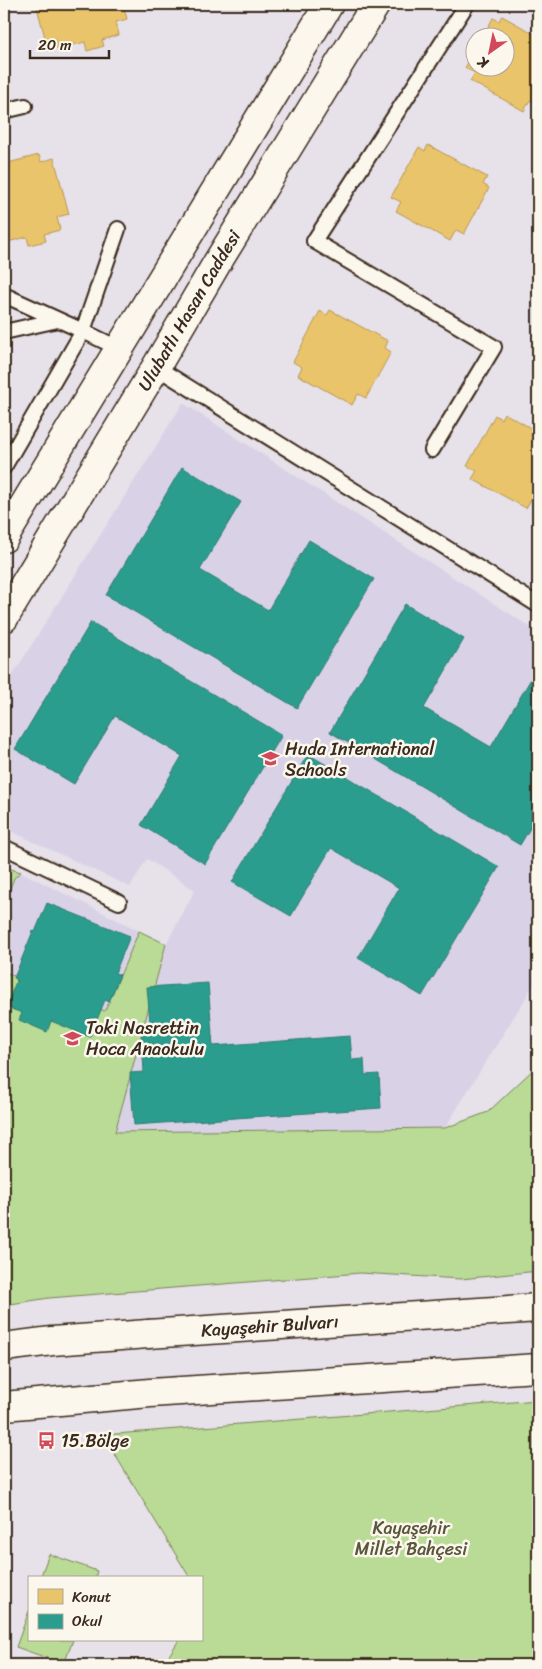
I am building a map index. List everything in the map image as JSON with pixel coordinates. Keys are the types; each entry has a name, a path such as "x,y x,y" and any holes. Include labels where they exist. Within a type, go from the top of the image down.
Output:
{"main road":[{"path":"4,538 120,349 183,241 329,4"},
{"name":"Ulubatlı Hasan Caddesi","path":"4,618 217,263 376,4"},
{"name":"Kayaşehir Bulvarı","path":"4,1347 52,1341 538,1308"},
{"path":"4,1406 150,1393 538,1368"}],"lane":[{"path":"432,450 494,347 314,241 467,4"},
{"path":"4,111 25,106"},
{"path":"4,467 83,331 118,229"},
{"path":"4,295 120,349"},
{"path":"4,332 58,320"},
{"path":"156,367 538,605"},
{"path":"4,847 119,902"}],"shaded area":[{"name":"Huda International Schools","path":"183,403 538,632 538,978 445,1128 114,1132 4,1144 4,867 21,872 166,944 195,890 147,859 130,887 4,828 4,689"}],"green space":[{"path":"4,867 21,872 14,878 8,894 4,895"},
{"path":"139,931 166,944 115,1132 445,1128 488,1112 538,1065 538,1271 461,1279 360,1273 49,1298 4,1305 4,972 105,1011"},
{"name":"Kayaşehir Millet Bahçesi","path":"538,1400 538,1665 163,1665 178,1642 202,1642 202,1576 189,1576 103,1435"},
{"path":"49,1554 97,1571 96,1576 41,1576"},
{"path":"28,1614 28,1642 72,1642 64,1664 16,1647"}],"building: Konut":[{"path":"36,4 123,4 127,19 116,22 119,35 102,40 104,46 87,51 85,42 57,49 55,39 46,41"},
{"path":"502,16 538,36 538,105 530,100 524,111 470,81 472,78 514,78 514,28 488,28 493,18 499,21"},
{"path":"428,145 487,177 483,184 489,188 464,234 456,230 450,241 396,211 401,202 391,197 419,147 425,151"},
{"path":"39,155 41,162 54,158 69,214 57,217 60,230 44,234 46,241 29,245 27,237 4,243 4,164"},
{"path":"330,310 388,341 385,348 391,352 366,398 358,394 352,405 298,375 302,367 293,362 320,311 327,315"},
{"path":"504,413 538,432 538,501 532,498 526,508 472,479 477,471 467,466 495,415 501,419"}],"building: Okul":[{"path":"182,467 241,502 200,570 268,610 309,540 374,579 297,708 106,595"},
{"path":"405,604 464,639 424,708 491,747 532,677 538,681 538,815 520,845 330,732"},
{"path":"91,622 282,735 205,864 141,825 182,756 115,716 74,784 15,749"},
{"path":"308,754 499,867 422,996 358,958 399,888 331,848 291,916 232,882"},
{"path":"47,903 130,936 115,973 120,975 109,1002 105,1000 90,1037 51,1021 47,1032 19,1020 22,1013 6,1007 17,979 14,978 33,931 35,932"},
{"path":"208,983 213,1046 350,1036 352,1060 364,1059 365,1075 379,1074 381,1108 134,1125 130,1073 144,1072 141,1023 150,1022 147,987"}],"place":[{"name":"Huda International Schools","path":"271,759"},
{"name":"Toki Nasrettin Hoca Anaokulu","path":"72,1038"},
{"name":"15.Bölge","path":"47,1441"}]}
